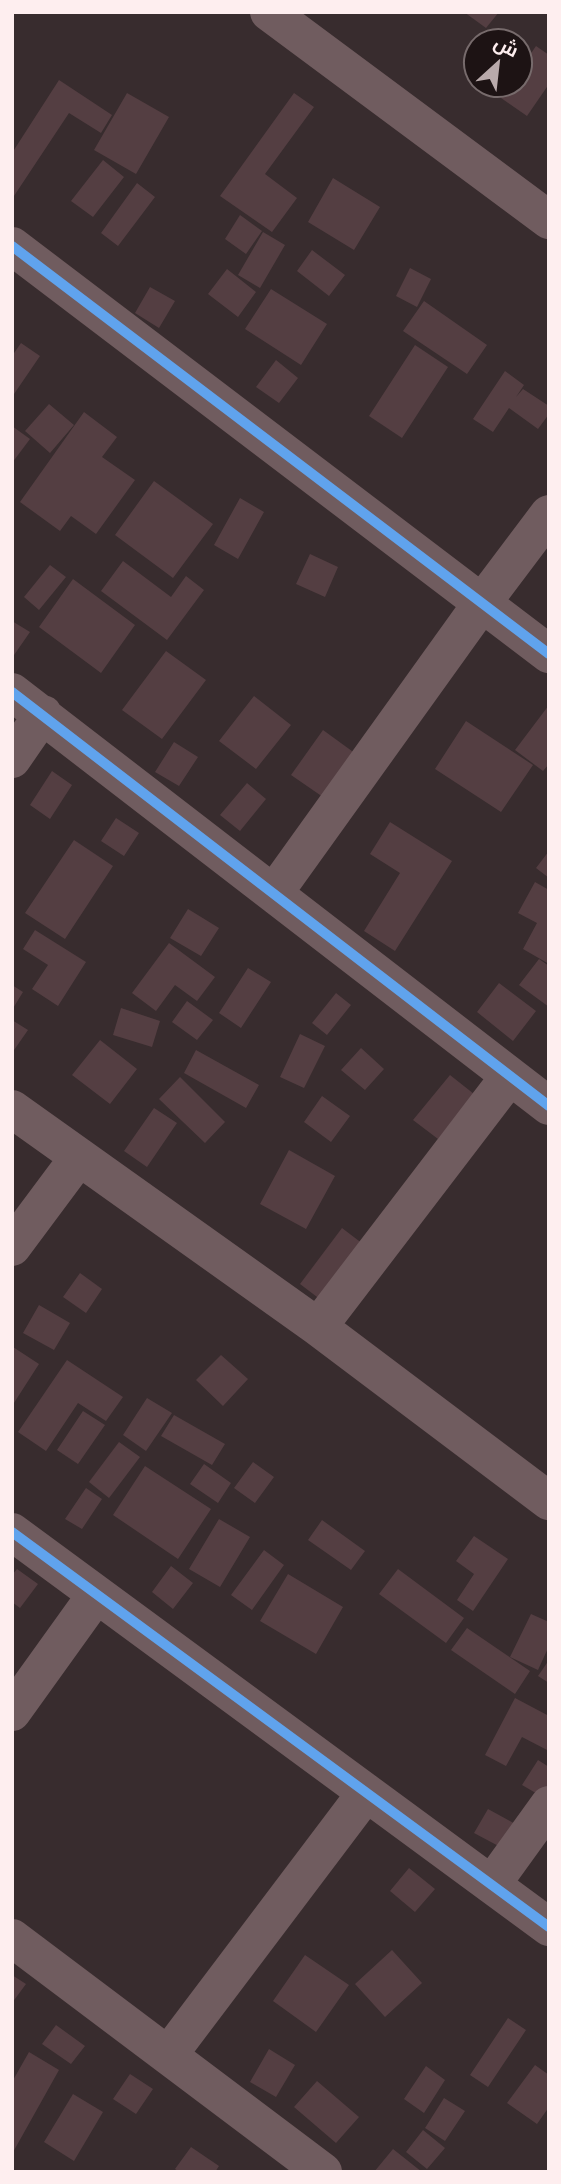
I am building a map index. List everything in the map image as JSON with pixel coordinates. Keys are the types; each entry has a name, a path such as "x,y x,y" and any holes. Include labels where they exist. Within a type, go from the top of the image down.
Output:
{"street":[{"path":"269,12 549,220"},
{"path":"12,246 549,654"},
{"path":"274,893 549,514"},
{"path":"12,692 549,1107"},
{"path":"12,759 43,714"},
{"path":"318,1328 509,1077"},
{"path":"12,1109 318,1328 549,1501"},
{"path":"12,1247 79,1157"},
{"path":"12,1532 549,1927"},
{"path":"12,1712 96,1595"},
{"path":"169,2054 366,1793"},
{"path":"492,1884 549,1805"},
{"path":"12,1938 169,2054 298,2164"}],"building":[{"path":"464,12 499,12 486,28"},
{"path":"536,46 549,55 549,84 527,116 501,98 533,98 533,50"},
{"path":"59,80 112,115 101,133 69,113 14,196 12,153"},
{"path":"127,93 169,117 136,174 94,150"},
{"path":"294,93 314,107 265,174 297,198 272,232 220,196"},
{"path":"103,160 124,177 93,217 71,201"},
{"path":"333,178 380,207 354,250 308,222"},
{"path":"137,183 155,197 118,246 101,233"},
{"path":"240,215 262,231 246,254 225,239"},
{"path":"263,232 285,245 260,288 238,275"},
{"path":"312,250 345,275 329,296 297,271"},
{"path":"410,268 431,279 417,307 396,296"},
{"path":"227,269 256,292 238,317 208,294"},
{"path":"150,287 175,301 159,328 135,313"},
{"path":"271,289 327,324 301,365 245,329"},
{"path":"424,301 487,345 467,374 403,331"},
{"path":"21,343 40,356 12,397 12,356"},
{"path":"415,345 448,367 402,438 369,416"},
{"path":"276,360 298,378 279,403 256,387"},
{"path":"505,371 524,385 516,397 523,389 549,406 549,414 538,429 509,408 493,432 473,419"},
{"path":"49,404 74,425 50,453 25,431"},
{"path":"84,412 117,437 102,457 135,480 96,534 71,516 60,531 20,502"},
{"path":"12,426 30,439 12,463"},
{"path":"154,481 213,524 173,578 115,535"},
{"path":"240,498 264,512 238,559 214,545"},
{"path":"310,554 338,567 325,597 296,584"},
{"path":"123,561 171,597 186,576 204,590 167,640 101,591"},
{"path":"50,565 66,577 39,610 24,597"},
{"path":"73,579 135,625 101,673 39,627"},
{"path":"12,621 30,632 12,658"},
{"path":"166,651 206,680 162,739 122,710"},
{"path":"254,696 291,725 256,769 219,741"},
{"path":"549,705 549,764 543,771 515,750"},
{"path":"466,721 533,765 501,812 435,769"},
{"path":"323,730 367,762 336,806 291,775"},
{"path":"174,742 198,757 179,786 155,772"},
{"path":"52,771 72,785 50,819 30,805"},
{"path":"247,783 266,799 240,831 220,815"},
{"path":"116,818 139,833 124,856 101,841"},
{"path":"390,822 452,861 395,951 364,931 400,873 370,854"},
{"path":"74,840 113,866 65,939 25,913"},
{"path":"549,851 549,878 536,868"},
{"path":"535,882 549,890 549,964 523,949 537,923 518,913"},
{"path":"188,909 219,928 201,956 170,938"},
{"path":"35,930 86,962 58,1006 32,989 48,965 23,949"},
{"path":"169,943 215,977 197,1001 175,985 156,1011 132,993"},
{"path":"539,959 549,966 549,1007 519,985"},
{"path":"248,968 271,982 241,1028 219,1013"},
{"path":"499,983 536,1011 513,1041 477,1012"},
{"path":"12,985 23,992 12,1010"},
{"path":"336,993 351,1005 327,1035 312,1023"},
{"path":"187,1001 213,1020 197,1040 172,1022"},
{"path":"121,1008 160,1021 152,1047 113,1035"},
{"path":"12,1020 28,1030 12,1053"},
{"path":"300,1034 325,1046 304,1088 280,1077"},
{"path":"100,1040 137,1069 110,1104 72,1075"},
{"path":"361,1048 384,1069 365,1090 341,1070"},
{"path":"196,1050 259,1085 246,1108 184,1073"},
{"path":"450,1075 474,1094 438,1139 413,1120"},
{"path":"180,1077 225,1122 205,1143 159,1099"},
{"path":"322,1096 350,1116 331,1142 304,1122"},
{"path":"154,1108 177,1123 147,1167 124,1151"},
{"path":"289,1150 335,1176 306,1229 260,1204"},
{"path":"342,1228 363,1244 321,1300 300,1284"},
{"path":"80,1273 102,1289 86,1313 63,1297"},
{"path":"39,1305 70,1323 54,1350 23,1333"},
{"path":"13,1347 39,1364 12,1406 12,1349"},
{"path":"221,1355 248,1379 223,1406 196,1380"},
{"path":"67,1360 123,1397 106,1421 78,1403 46,1451 18,1432"},
{"path":"147,1398 172,1413 146,1451 123,1435"},
{"path":"83,1411 105,1425 78,1464 57,1450"},
{"path":"174,1415 225,1444 212,1465 161,1436"},
{"path":"119,1442 140,1457 109,1498 89,1482"},
{"path":"253,1462 274,1477 255,1503 234,1488"},
{"path":"204,1464 231,1483 218,1503 190,1484"},
{"path":"145,1466 211,1509 178,1559 113,1515"},
{"path":"86,1488 102,1499 82,1529 65,1519"},
{"path":"219,1519 250,1537 220,1587 189,1569"},
{"path":"322,1520 365,1551 351,1570 308,1540"},
{"path":"474,1536 508,1559 473,1611 457,1600 474,1574 456,1561"},
{"path":"264,1550 284,1565 252,1610 231,1595"},
{"path":"171,1566 193,1583 173,1609 152,1592"},
{"path":"17,1569 38,1584 20,1608 12,1602 12,1575"},
{"path":"398,1569 464,1618 446,1643 379,1594"},
{"path":"288,1574 343,1607 316,1654 260,1621"},
{"path":"531,1614 549,1622 549,1646 538,1670 510,1657"},
{"path":"467,1628 530,1671 515,1694 451,1650"},
{"path":"549,1660 549,1683 538,1676"},
{"path":"515,1698 549,1716 549,1751 522,1737 506,1766 485,1755"},
{"path":"538,1760 549,1767 549,1795 546,1799 522,1785"},
{"path":"488,1809 519,1826 506,1850 474,1833"},
{"path":"409,1868 435,1889 415,1912 390,1891"},
{"path":"392,1950 422,1983 385,2017 355,1984"},
{"path":"305,1955 349,1985 316,2032 273,2001"},
{"path":"12,1975 26,1984 12,2003"},
{"path":"508,2018 526,2030 488,2087 470,2075"},
{"path":"56,2025 85,2046 71,2064 42,2044"},
{"path":"269,2049 295,2065 276,2097 250,2082"},
{"path":"29,2052 59,2070 12,2154 12,2082"},
{"path":"535,2065 549,2075 549,2107 537,2124 507,2103"},
{"path":"426,2066 445,2080 424,2113 404,2099"},
{"path":"130,2074 153,2089 136,2114 113,2099"},
{"path":"317,2081 359,2117 336,2143 294,2107"},
{"path":"73,2094 103,2112 74,2161 44,2142"},
{"path":"444,2098 465,2111 445,2141 425,2128"},
{"path":"423,2130 445,2148 427,2169 406,2152"},
{"path":"191,2147 219,2166 215,2172 179,2172 175,2169"},
{"path":"393,2149 422,2172 374,2172"}],"cycle path":[{"path":"12,246 549,654"},
{"path":"12,692 549,1106"},
{"path":"12,1532 549,1927"}]}
